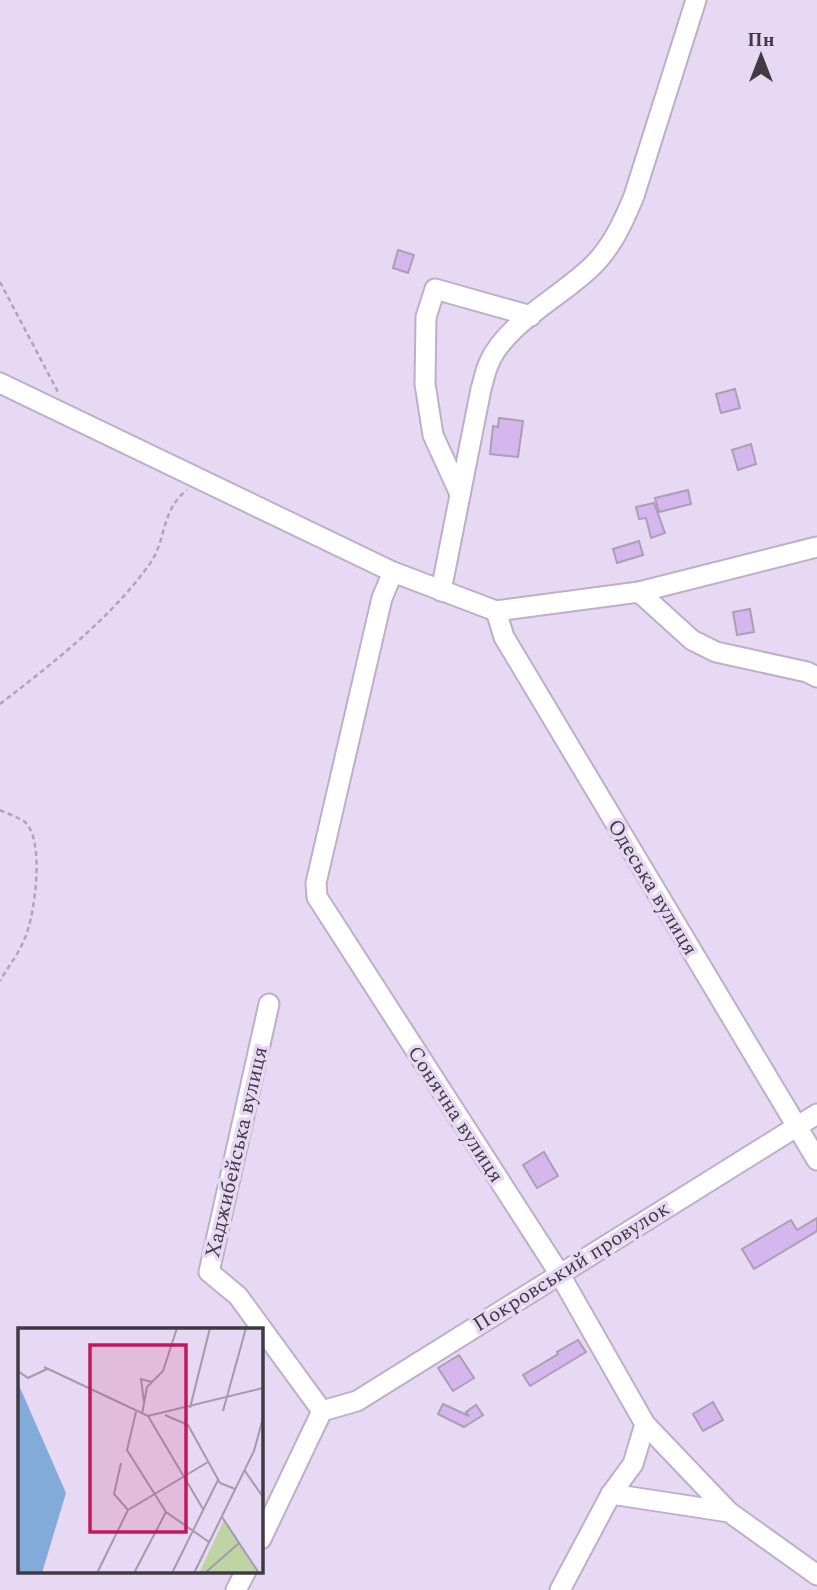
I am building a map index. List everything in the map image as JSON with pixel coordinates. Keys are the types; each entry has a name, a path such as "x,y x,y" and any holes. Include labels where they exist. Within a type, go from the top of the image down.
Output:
{"street":[{"path":"441,591 481,389 489,363 499,344 514,329 590,269 621,227 634,196 696,0"},
{"path":"460,494 433,435 425,384 426,317 435,289 531,316"},
{"path":"0,383 393,572 496,611 639,592 817,547"},
{"name":"Сонячна вулиця","path":"393,572 382,598 316,883 317,898 559,1273 645,1424 729,1512 817,1575"},
{"path":"639,592 692,640 716,652 807,671 817,677"},
{"name":"Одеська вулиця","path":"496,611 504,636 817,1160"},
{"name":"Хаджибейська вулиця","path":"262,1328 238,1296 209,1272 269,1004"},
{"name":"Покровський провулок","path":"323,1411 358,1401 817,1114"},
{"name":"Хаджибейська вулиця","path":"262,1328 323,1411"},
{"path":"262,1537 323,1411"},
{"path":"560,1590 611,1494 633,1464 645,1424"},
{"path":"611,1494 729,1512"},
{"path":"236,1590 245,1572"}],"path":[{"path":"0,282 59,393"},
{"path":"0,704 108,614 152,562 168,514 177,498 187,490 206,482"},
{"path":"0,810 24,822 33,834 37,864 34,908 25,938 0,981"}],"building":[{"path":"398,250 414,255 408,273 393,268"},
{"path":"735,389 740,408 721,413 716,394"},
{"path":"499,418 523,421 518,457 490,454 493,426 498,427"},
{"path":"751,444 756,464 738,470 732,450"},
{"path":"688,490 691,504 659,512 655,498"},
{"path":"654,503 665,533 651,538 646,518 639,519 636,507"},
{"path":"639,541 643,555 617,563 613,549"},
{"path":"750,609 754,632 737,635 733,612"},
{"path":"544,1152 558,1176 537,1188 523,1165"},
{"path":"817,1218 817,1231 754,1269 742,1249 791,1220 797,1230"},
{"path":"578,1340 586,1352 530,1386 523,1375"},
{"path":"459,1355 474,1378 453,1391 438,1368"},
{"path":"713,1402 723,1420 703,1431 693,1414"},
{"path":"443,1404 469,1416 466,1412 476,1405 483,1415 464,1427 438,1414"}]}
